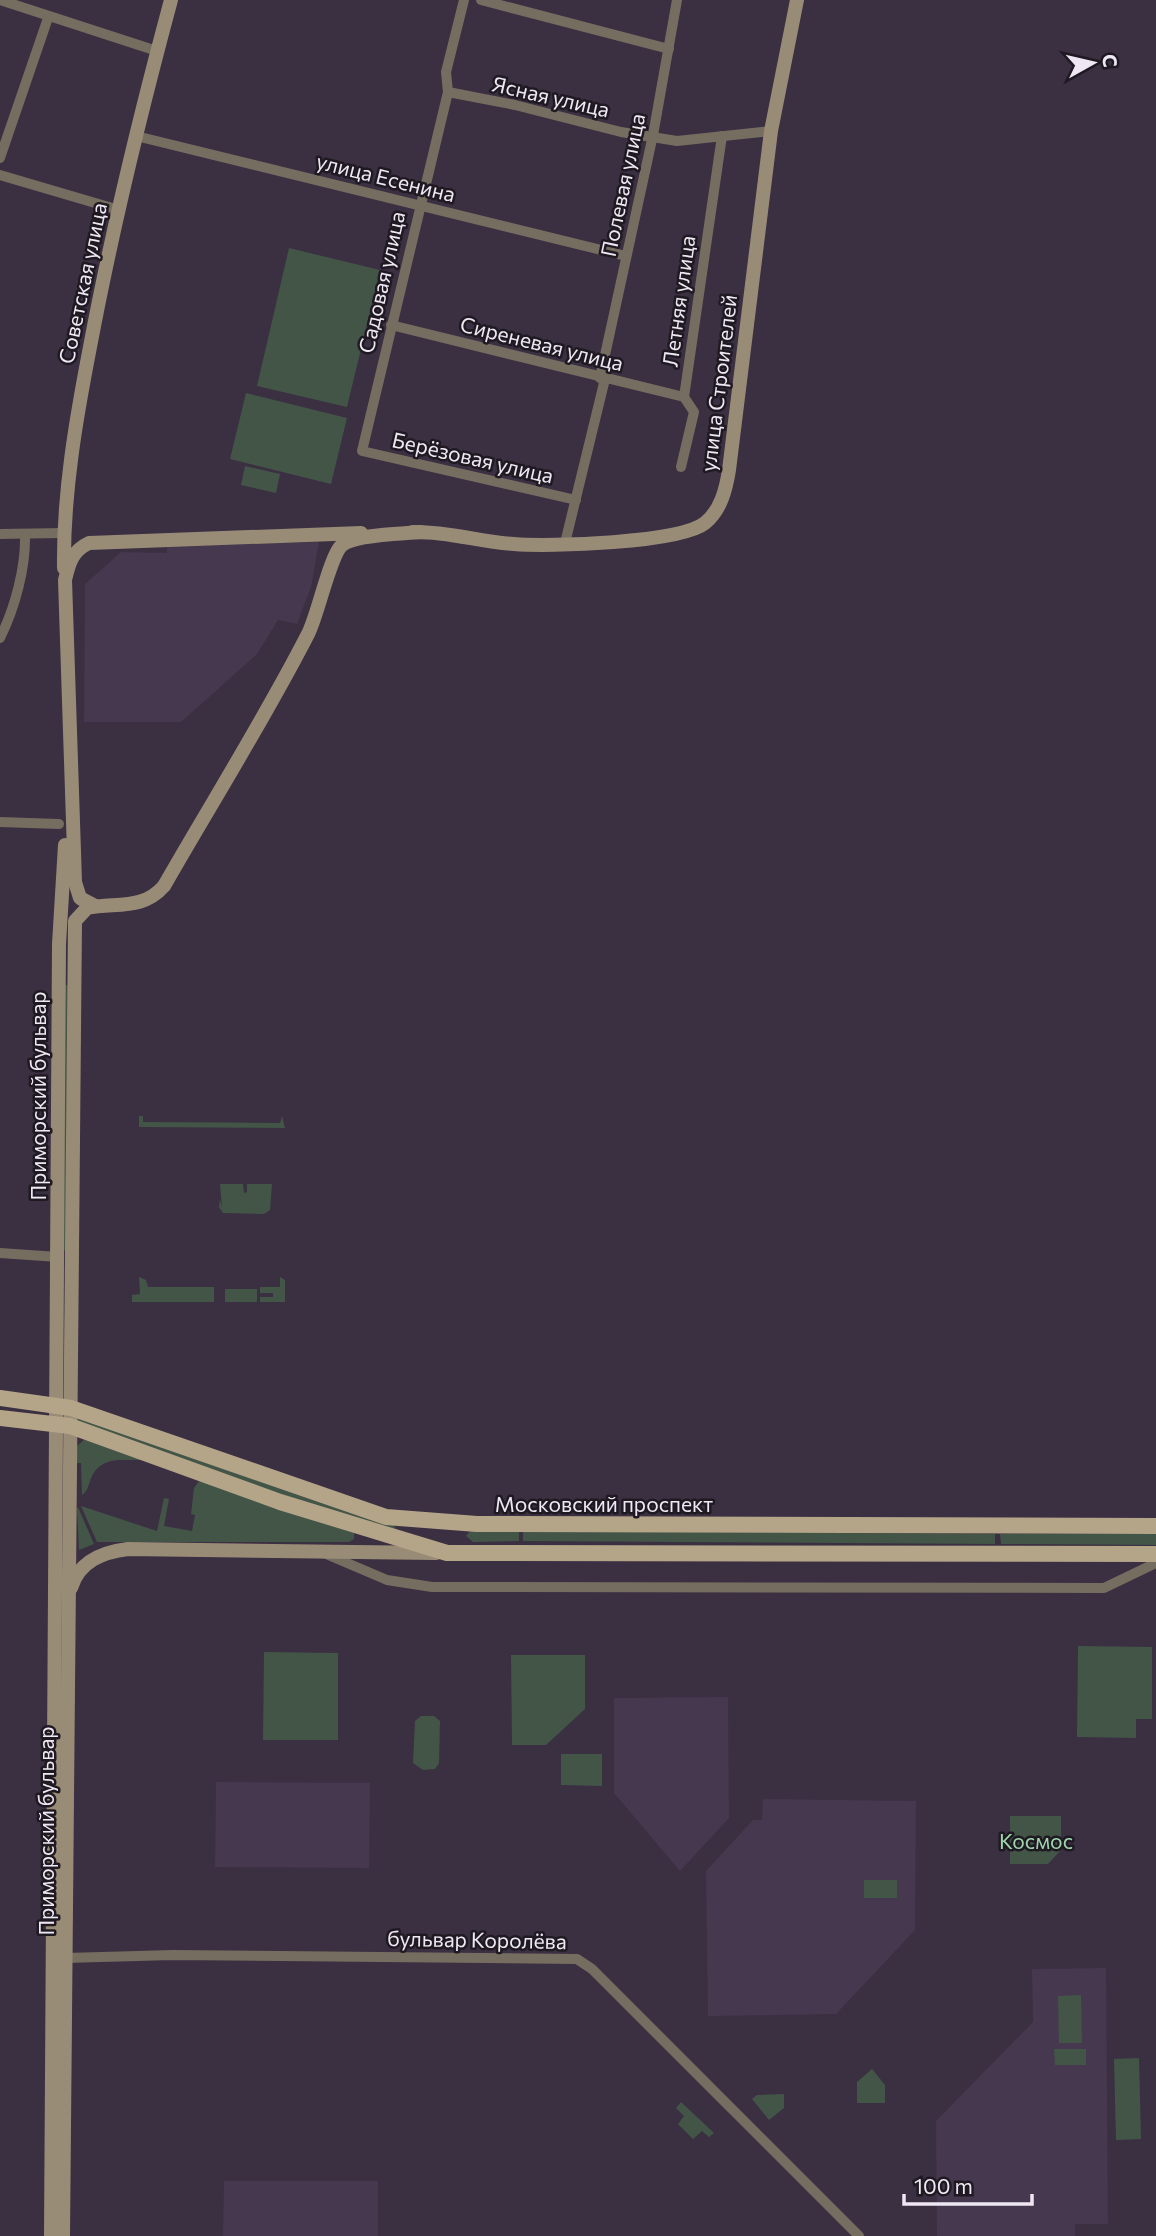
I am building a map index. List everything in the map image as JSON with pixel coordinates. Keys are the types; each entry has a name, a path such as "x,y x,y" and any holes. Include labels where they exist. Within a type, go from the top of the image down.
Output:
{"main road":[{"name":"Советская улица","path":"70,771 63,533 85,370 136,136 171,0"},
{"name":"улица Строителей","path":"421,532 514,544 680,534 704,524 721,501 729,470 771,131 797,0"},
{"path":"66,513 73,533 89,543 421,532"},
{"path":"70,771 75,882 80,898 95,906 135,905 148,899 164,886 287,676 315,620 337,550 348,541 421,532"},
{"path":"300,535 322,541 332,563"},
{"path":"65,580 73,555 89,543"},
{"name":"Приморский бульвар","path":"63,2236 68,1606 62,1424 54,1405 70,771"},
{"name":"Приморский бульвар","path":"71,1408 73,1258 66,944 81,912 95,906"},
{"path":"58,1257 73,1258"},
{"name":"Московский проспект","path":"0,1398 71,1408 386,1517 477,1524 1156,1526"},
{"path":"51,2236 62,1424 71,1408"},
{"path":"0,1418 62,1424 280,1502 447,1553"},
{"path":"386,1517 407,1530 404,1537 390,1536"},
{"path":"476,1552 468,1548 461,1538 465,1529 477,1524"},
{"path":"68,1606 72,1584 79,1570 89,1561 113,1551 1156,1555"}],"street":[{"path":"0,0 48,18 157,51"},
{"name":"Садовая улица","path":"362,450 448,92 446,72 464,0"},
{"path":"481,0 669,49"},
{"name":"Полевая улица","path":"565,543 653,135 677,0"},
{"path":"0,158 48,18"},
{"name":"Ясная улица","path":"448,92 515,105 621,132 653,135 677,141 771,131"},
{"name":"улица Есенина","path":"136,136 626,256"},
{"name":"Летняя улица","path":"681,467 694,412 684,397 722,136"},
{"path":"0,175 119,210"},
{"name":"Сиреневая улица","path":"391,326 684,397"},
{"name":"Берёзовая улица","path":"362,450 576,500"},
{"path":"0,534 63,533"},
{"path":"0,638 8,622 24,557 25,534"},
{"path":"0,822 59,824"},
{"path":"0,1253 58,1257"},
{"path":"320,1551 387,1580 432,1587 1104,1588 1156,1563"},
{"path":"365,1571 358,1560 366,1551"},
{"name":"бульвар Королёва","path":"65,1958 173,1955 577,1959 592,1969 859,2236"}],"shaded area":[{"path":"319,542 311,587 297,624 278,620 257,654 181,722 84,722 85,584 121,552 167,553 167,546"},
{"path":"728,1697 729,1818 680,1871 614,1793 614,1698"},
{"path":"216,1782 370,1783 369,1868 215,1867"},
{"path":"763,1799 916,1801 915,1930 836,2014 708,2016 706,1871 753,1820 762,1820"},
{"path":"1106,1968 1108,2224 1075,2224 1075,2236 937,2236 936,2121 1033,2022 1032,1969"},
{"path":"224,2181 378,2181 378,2236 223,2236"}],"green space":[{"path":"289,248 380,270 347,407 257,386"},
{"path":"246,393 347,418 331,484 230,459"},
{"path":"245,466 280,474 276,493 241,485"},
{"path":"63,985 69,985 66,1251 63,1250"},
{"path":"139,1116 143,1116 143,1122 280,1123 282,1116 285,1128 139,1127"},
{"path":"220,1184 243,1184 244,1193 247,1192 247,1184 272,1184 270,1210 264,1214 223,1213 219,1207 220,1199 222,1208"},
{"path":"139,1277 146,1280 148,1287 214,1287 214,1302 132,1302 132,1295 140,1294"},
{"path":"280,1277 285,1280 285,1302 260,1302 260,1297 273,1297 273,1293 260,1293 260,1287 280,1287"},
{"path":"225,1289 257,1289 257,1302 225,1302"},
{"path":"77,1417 393,1524 396,1529 299,1502 77,1422"},
{"path":"86,1438 142,1460 114,1460 102,1465 92,1476 82,1495 81,1463 75,1463 76,1447"},
{"path":"203,1476 354,1531 354,1539 349,1542 97,1542 81,1506 157,1531 164,1498 169,1499 164,1526 192,1531 195,1515 191,1514 194,1488"},
{"path":"78,1507 94,1544 79,1550 77,1509"},
{"path":"470,1531 519,1531 519,1541 473,1542 466,1536"},
{"path":"523,1531 995,1534 995,1544 523,1541"},
{"path":"1000,1534 1156,1534 1156,1545 1001,1544"},
{"path":"1078,1646 1152,1647 1152,1719 1136,1719 1136,1738 1077,1737"},
{"path":"264,1652 338,1653 338,1740 263,1740"},
{"path":"511,1655 585,1655 585,1709 546,1745 512,1745"},
{"path":"421,1716 434,1716 440,1721 439,1763 435,1769 423,1770 413,1763 415,1721"},
{"path":"561,1754 602,1754 602,1786 561,1785"},
{"name":"Космос","path":"1010,1816 1061,1816 1061,1850 1048,1864 1010,1864"},
{"path":"864,1880 897,1880 897,1898 864,1898"},
{"path":"1081,1995 1082,2043 1059,2043 1058,1996"},
{"path":"1054,2049 1086,2049 1086,2065 1055,2065"},
{"path":"1139,2058 1141,2139 1116,2140 1114,2059"},
{"path":"872,2069 885,2085 885,2103 857,2103 857,2082"},
{"path":"784,2094 784,2108 769,2120 752,2099 757,2095"},
{"path":"681,2102 714,2133 709,2137 702,2131 693,2139 678,2124 684,2116 676,2108"}]}
